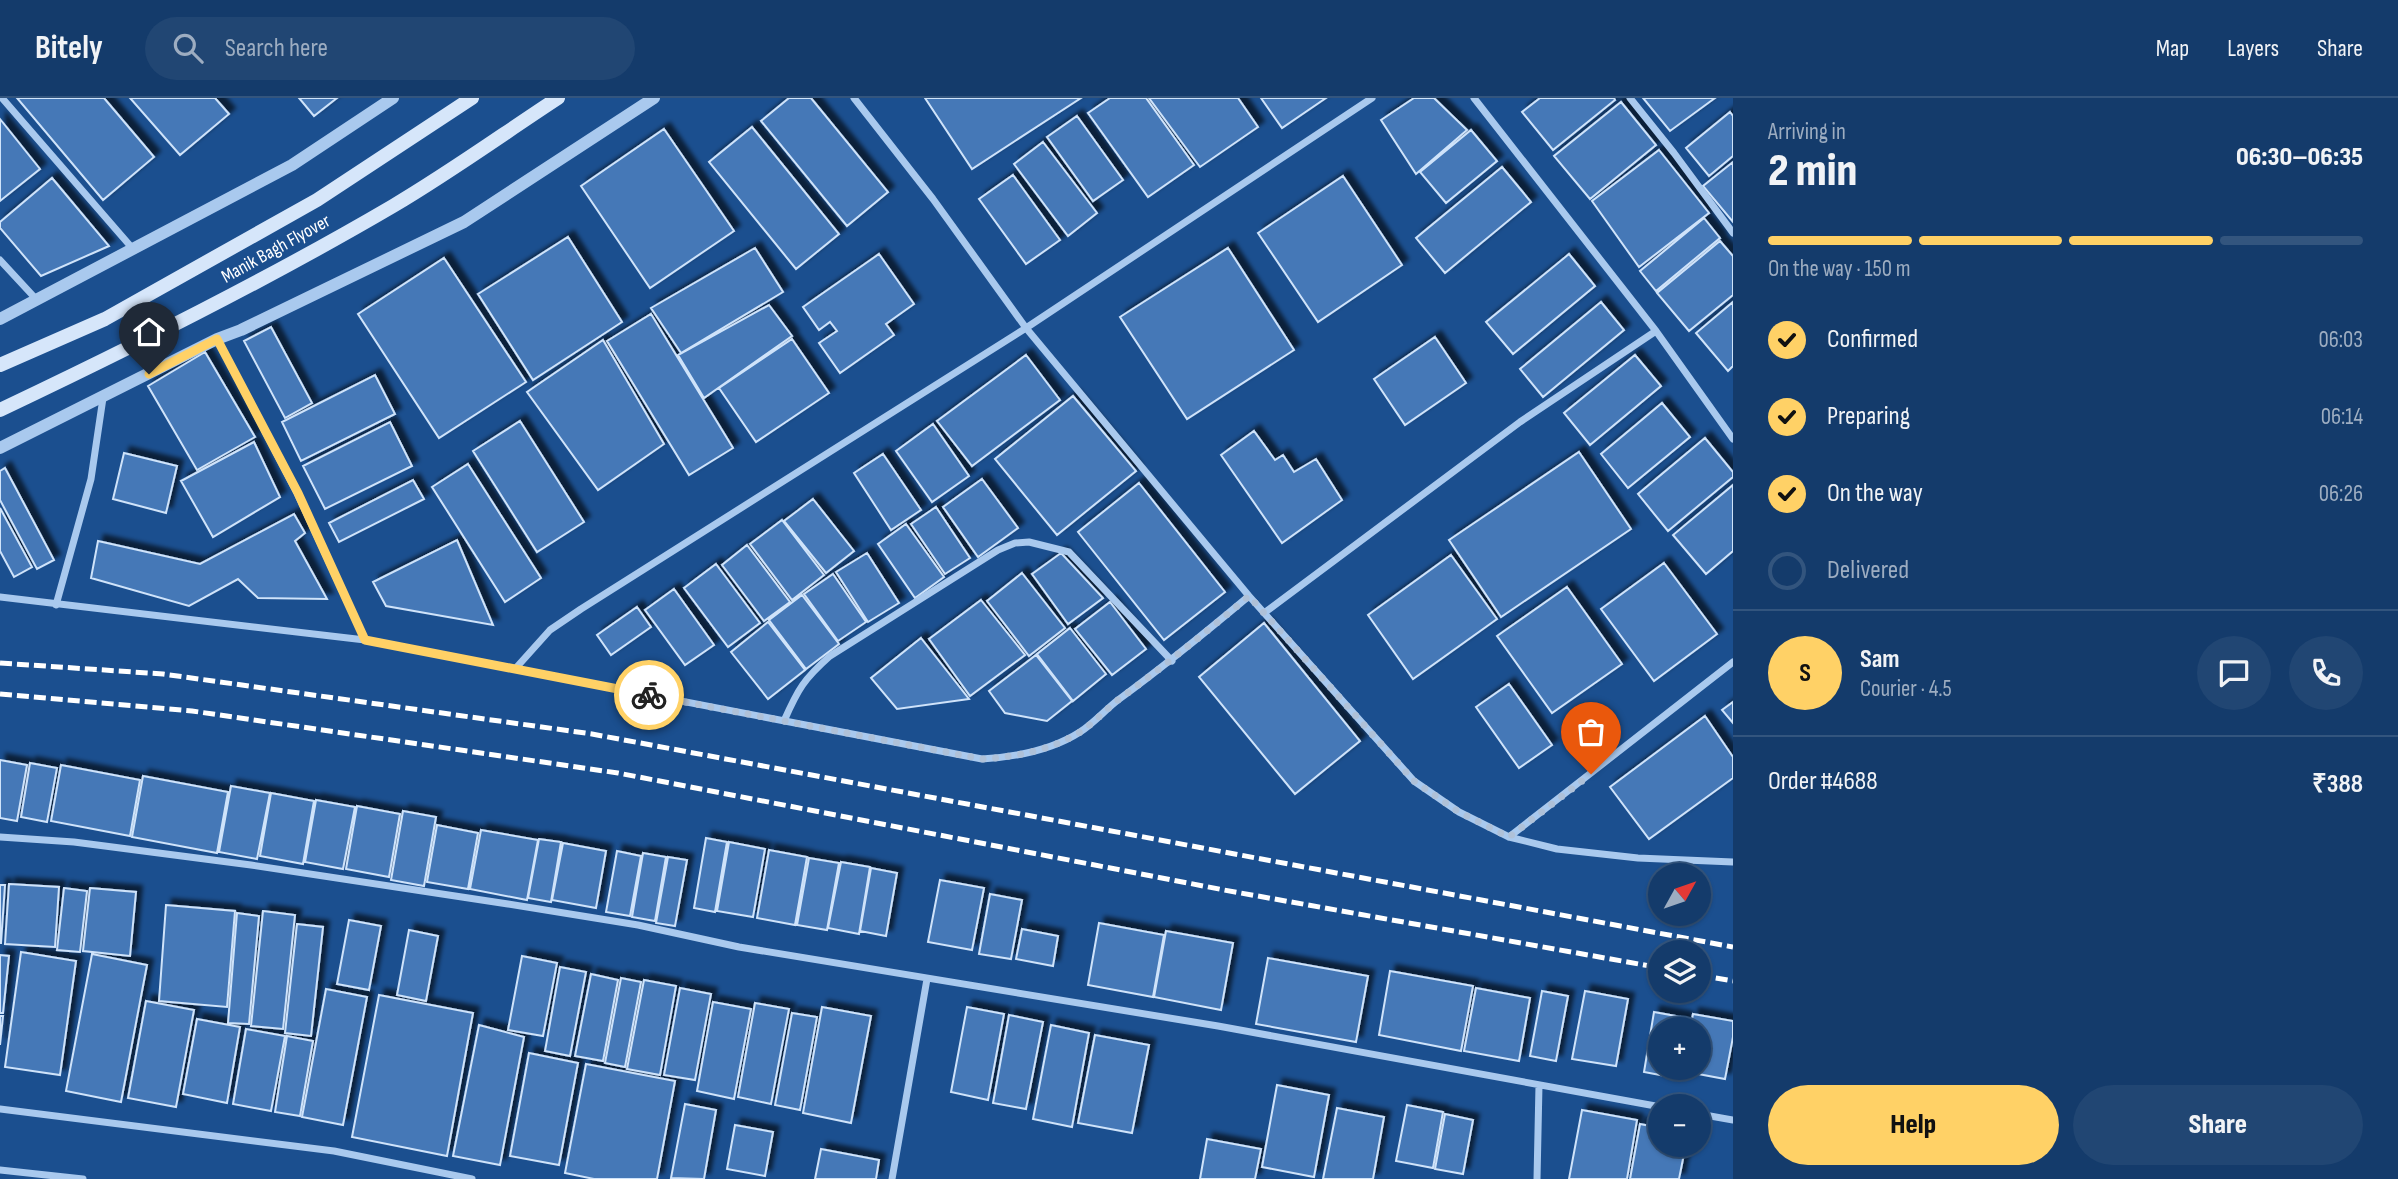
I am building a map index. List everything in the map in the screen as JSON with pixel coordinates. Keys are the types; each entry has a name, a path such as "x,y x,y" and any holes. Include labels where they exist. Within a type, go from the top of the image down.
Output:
{"main road":[{"name":"Manik Bagh Flyover","path":"0,365 105,319 293,213 472,98"},
{"name":"Manik Bagh Flyover","path":"0,410 125,351 283,269 395,204 558,98"}],"street":[{"path":"2,98 133,249"},
{"path":"0,319 292,165 393,98"},
{"path":"0,448 217,339 241,331 464,222 654,98"},
{"path":"855,98 933,199 1026,328 1249,596 1414,781 1459,812 1509,837 1558,849 1639,858 1733,862"},
{"path":"514,669 550,630 581,609 1026,328 1372,98"},
{"path":"1474,98 1656,331 1733,439"},
{"path":"1630,98 1733,233"},
{"path":"0,260 36,299"},
{"path":"1264,613 1520,422 1656,331"},
{"path":"217,339 298,493 365,640"},
{"path":"56,605 91,479 103,398"},
{"path":"784,720 798,689 830,656 998,550 1015,543 1029,542 1069,552 1172,661"},
{"path":"0,597 365,640 982,759 1012,757 1049,746 1080,732 1172,661 1249,596"},
{"path":"1509,837 1733,662"},
{"path":"0,837 74,842 378,884 638,925 739,947 1218,1026 1648,1105"},
{"path":"892,1179 927,979"},
{"path":"1537,1179 1539,1085"},
{"path":"0,1109 312,1148 472,1179"},
{"path":"1711,1116 1733,1120"},
{"path":"0,1170 83,1179"}],"building":[{"path":"17,98 104,98 154,157 103,200"},
{"path":"130,98 215,98 229,114 180,155"},
{"path":"299,98 337,98 314,116"},
{"path":"789,98 811,98 888,192 847,226 761,121"},
{"path":"925,98 1081,98 972,169"},
{"path":"1110,98 1146,98 1194,165 1148,197 1088,113"},
{"path":"1149,98 1238,98 1258,127 1200,167"},
{"path":"1261,98 1326,98 1282,128"},
{"path":"1414,98 1434,98 1467,130 1416,174 1381,120"},
{"path":"1540,98 1615,100 1553,150 1522,112"},
{"path":"1643,98 1715,98 1670,131"},
{"path":"1621,102 1656,145 1590,199 1554,156"},
{"path":"1730,112 1733,116 1733,156 1709,176 1686,148"},
{"path":"1077,116 1123,180 1093,201 1047,137"},
{"path":"0,119 40,169 0,201"},
{"path":"752,127 839,234 796,269 709,162"},
{"path":"664,129 734,231 650,288 581,186"},
{"path":"1471,130 1497,161 1446,203 1420,172"},
{"path":"1043,142 1097,213 1068,236 1014,164"},
{"path":"1659,150 1709,213 1639,267 1592,201"},
{"path":"1733,162 1733,222 1703,186"},
{"path":"1502,167 1531,202 1445,273 1416,238"},
{"path":"1013,175 1060,240 1026,264 979,199"},
{"path":"1343,176 1402,265 1318,322 1258,233"},
{"path":"52,178 109,246 41,276 0,228 0,222"},
{"path":"1704,218 1720,238 1656,291 1640,271"},
{"path":"568,237 622,322 533,380 478,294"},
{"path":"1720,241 1733,256 1733,295 1689,331 1657,293"},
{"path":"755,248 783,292 681,353 651,308"},
{"path":"1228,248 1294,350 1187,419 1120,317"},
{"path":"879,254 914,304 886,324 894,335 840,373 819,343 837,331 830,322 819,330 803,307"},
{"path":"1569,254 1595,286 1513,354 1486,322"},
{"path":"444,258 526,382 439,438 358,314"},
{"path":"1601,302 1624,330 1543,397 1520,369"},
{"path":"1733,302 1733,366 1728,371 1696,333"},
{"path":"769,305 792,336 704,398 678,355"},
{"path":"651,314 733,448 689,475 607,341"},
{"path":"271,327 312,403 285,418 244,341"},
{"path":"1435,337 1466,383 1405,425 1374,379"},
{"path":"792,339 829,393 756,442 719,388"},
{"path":"603,340 664,444 598,490 527,392"},
{"path":"205,352 255,437 197,470 148,386"},
{"path":"1026,355 1060,400 972,466 937,421"},
{"path":"1635,355 1661,386 1590,445 1564,413"},
{"path":"375,375 395,414 301,461 282,422"},
{"path":"1073,396 1136,471 1057,535 995,459"},
{"path":"1662,403 1690,437 1628,488 1601,454"},
{"path":"520,421 584,522 537,552 473,451"},
{"path":"390,422 412,466 325,509 303,466"},
{"path":"933,424 969,476 932,502 896,451"},
{"path":"1254,431 1275,460 1283,455 1294,472 1316,459 1342,500 1282,543 1221,455"},
{"path":"1705,438 1733,472 1733,477 1668,531 1638,494"},
{"path":"254,442 280,497 213,537 181,481"},
{"path":"1579,452 1631,529 1501,617 1449,540"},
{"path":"124,453 177,466 166,513 113,499"},
{"path":"883,454 921,510 891,530 854,473"},
{"path":"468,464 541,578 505,602 432,487"},
{"path":"5,468 54,560 37,569 0,500 0,471"},
{"path":"982,479 1018,528 978,557 943,507"},
{"path":"413,480 424,499 339,542 329,523"},
{"path":"1139,483 1225,592 1164,640 1078,532"},
{"path":"1733,485 1733,551 1706,574 1673,535"},
{"path":"813,499 854,551 826,573 784,521"},
{"path":"936,507 970,558 945,574 911,524"},
{"path":"0,508 32,567 14,577 0,551"},
{"path":"294,514 305,533 295,541 327,599 258,598 238,579 189,606 91,578 98,541 200,564"},
{"path":"782,520 824,575 792,600 750,544"},
{"path":"906,524 944,577 915,598 878,544"},
{"path":"457,540 493,625 386,606 373,582"},
{"path":"747,545 790,602 764,621 722,565"},
{"path":"867,553 899,603 868,622 836,572"},
{"path":"1061,553 1103,598 1068,624 1032,574"},
{"path":"1451,555 1497,619 1413,679 1368,615"},
{"path":"1664,563 1717,634 1654,681 1601,609"},
{"path":"716,564 760,623 728,647 684,588"},
{"path":"1022,573 1065,628 1029,656 987,601"},
{"path":"833,574 866,622 838,641 804,594"},
{"path":"1567,587 1622,664 1552,713 1497,636"},
{"path":"674,589 714,645 685,665 645,610"},
{"path":"802,595 839,644 806,669 769,620"},
{"path":"981,600 1025,655 970,696 929,639"},
{"path":"1110,602 1146,649 1112,675 1075,629"},
{"path":"637,607 651,627 611,655 597,635"},
{"path":"768,622 805,670 768,699 731,652"},
{"path":"1264,623 1360,741 1295,794 1199,677"},
{"path":"1070,628 1106,674 1073,701 1037,654"},
{"path":"921,638 969,699 897,709 871,678"},
{"path":"1036,655 1072,701 1047,721 1005,713 989,691"},
{"path":"1509,684 1552,745 1519,768 1476,707"},
{"path":"1733,702 1733,723 1722,710"},
{"path":"1705,716 1733,757 1733,778 1649,839 1610,787"},
{"path":"0,760 27,765 17,821 0,818"},
{"path":"30,763 57,768 47,822 21,817"},
{"path":"61,765 140,780 130,836 51,821"},
{"path":"143,776 228,792 217,853 132,837"},
{"path":"231,786 270,793 257,859 219,852"},
{"path":"271,793 314,801 303,864 260,856"},
{"path":"316,800 355,807 343,869 305,862"},
{"path":"357,806 400,814 389,877 346,869"},
{"path":"403,811 436,817 424,886 391,880"},
{"path":"437,825 478,833 468,889 427,882"},
{"path":"481,830 538,840 527,900 470,889"},
{"path":"706,838 727,842 715,912 694,908"},
{"path":"539,839 561,842 551,902 528,898"},
{"path":"729,842 765,849 753,917 717,911"},
{"path":"563,843 606,851 596,908 552,900"},
{"path":"769,850 807,857 795,925 757,918"},
{"path":"617,851 641,856 630,916 606,912"},
{"path":"643,853 666,857 655,921 632,917"},
{"path":"668,857 687,860 675,926 656,923"},
{"path":"809,858 839,863 827,930 797,925"},
{"path":"841,862 870,867 859,934 828,928"},
{"path":"871,868 897,873 886,936 860,931"},
{"path":"940,880 984,888 972,950 928,942"},
{"path":"9,884 59,887 55,947 5,944"},
{"path":"0,885 5,885 1,943 0,943"},
{"path":"64,888 87,891 80,952 57,950"},
{"path":"90,888 136,892 130,956 83,951"},
{"path":"990,894 1022,900 1011,959 979,954"},
{"path":"166,905 235,911 227,1007 159,1001"},
{"path":"263,911 295,915 283,1029 251,1026"},
{"path":"237,913 259,916 249,1024 228,1023"},
{"path":"349,920 381,926 369,990 337,984"},
{"path":"1099,923 1164,935 1153,997 1088,985"},
{"path":"297,924 323,927 311,1036 285,1033"},
{"path":"1022,929 1058,936 1053,966 1016,959"},
{"path":"409,930 438,936 426,1001 397,995"},
{"path":"1166,931 1233,943 1221,1010 1154,997"},
{"path":"21,952 76,961 60,1075 5,1067"},
{"path":"92,954 147,965 121,1102 66,1091"},
{"path":"0,955 9,956 3,1013 0,1013"},
{"path":"522,956 557,963 543,1036 508,1030"},
{"path":"1268,958 1368,976 1356,1042 1256,1024"},
{"path":"560,967 586,972 570,1056 545,1051"},
{"path":"1390,971 1473,986 1461,1051 1379,1035"},
{"path":"591,974 618,980 603,1061 575,1056"},
{"path":"621,978 641,982 625,1067 605,1063"},
{"path":"644,980 676,986 660,1075 627,1069"},
{"path":"680,988 711,994 695,1080 664,1075"},
{"path":"1476,988 1530,998 1519,1061 1464,1051"},
{"path":"326,989 367,997 343,1125 302,1117"},
{"path":"1542,991 1568,996 1556,1061 1530,1056"},
{"path":"1585,991 1628,999 1616,1066 1572,1059"},
{"path":"379,995 473,1013 447,1156 352,1137"},
{"path":"146,1001 194,1010 176,1107 128,1098"},
{"path":"713,1002 751,1009 734,1099 697,1091"},
{"path":"755,1003 789,1009 771,1104 738,1097"},
{"path":"822,1007 871,1016 851,1123 803,1113"},
{"path":"967,1007 1004,1014 988,1100 951,1092"},
{"path":"1654,1012 1682,1017 1653,1017"},
{"path":"792,1013 817,1017 800,1110 775,1105"},
{"path":"1009,1015 1043,1022 1026,1109 993,1103"},
{"path":"0,1016 3,1016 0,1045"},
{"path":"1711,1017 1733,1021 1733,1037 1725,1079 1711,1076"},
{"path":"197,1019 240,1027 227,1103 183,1094"},
{"path":"479,1025 524,1037 500,1165 453,1156"},
{"path":"1051,1025 1089,1033 1072,1127 1033,1119"},
{"path":"246,1029 285,1036 271,1111 233,1104"},
{"path":"1095,1035 1149,1045 1132,1133 1078,1123"},
{"path":"287,1036 313,1041 300,1116 275,1112"},
{"path":"1648,1048 1648,1073 1644,1072"},
{"path":"529,1053 578,1063 559,1165 510,1156"},
{"path":"586,1064 675,1081 657,1179 594,1179 565,1173"},
{"path":"1277,1085 1329,1095 1314,1177 1262,1167"},
{"path":"685,1104 716,1110 704,1179 671,1178"},
{"path":"1407,1105 1443,1112 1433,1168 1396,1161"},
{"path":"1337,1108 1384,1117 1373,1179 1323,1179"},
{"path":"1582,1110 1637,1120 1627,1179 1569,1179"},
{"path":"1445,1114 1473,1120 1463,1174 1435,1169"},
{"path":"1640,1124 1648,1126 1648,1157 1683,1157 1679,1179 1630,1179"},
{"path":"735,1125 773,1132 765,1176 727,1169"},
{"path":"1207,1139 1261,1149 1255,1179 1200,1179"},
{"path":"821,1149 879,1160 876,1179 815,1179"}],"railway":[{"path":"0,663 163,674 592,734 1733,947"},
{"path":"0,694 192,711 618,773 1224,890 1648,966"},
{"path":"1711,977 1733,981"}],"way so far":[{"path":"649,695 982,759 1012,757 1049,746 1080,732 1172,661 1249,596 1414,781 1459,812 1509,837 1591,774"}],"route":[{"path":"149,374 217,339 298,493 365,640 649,695"}]}
